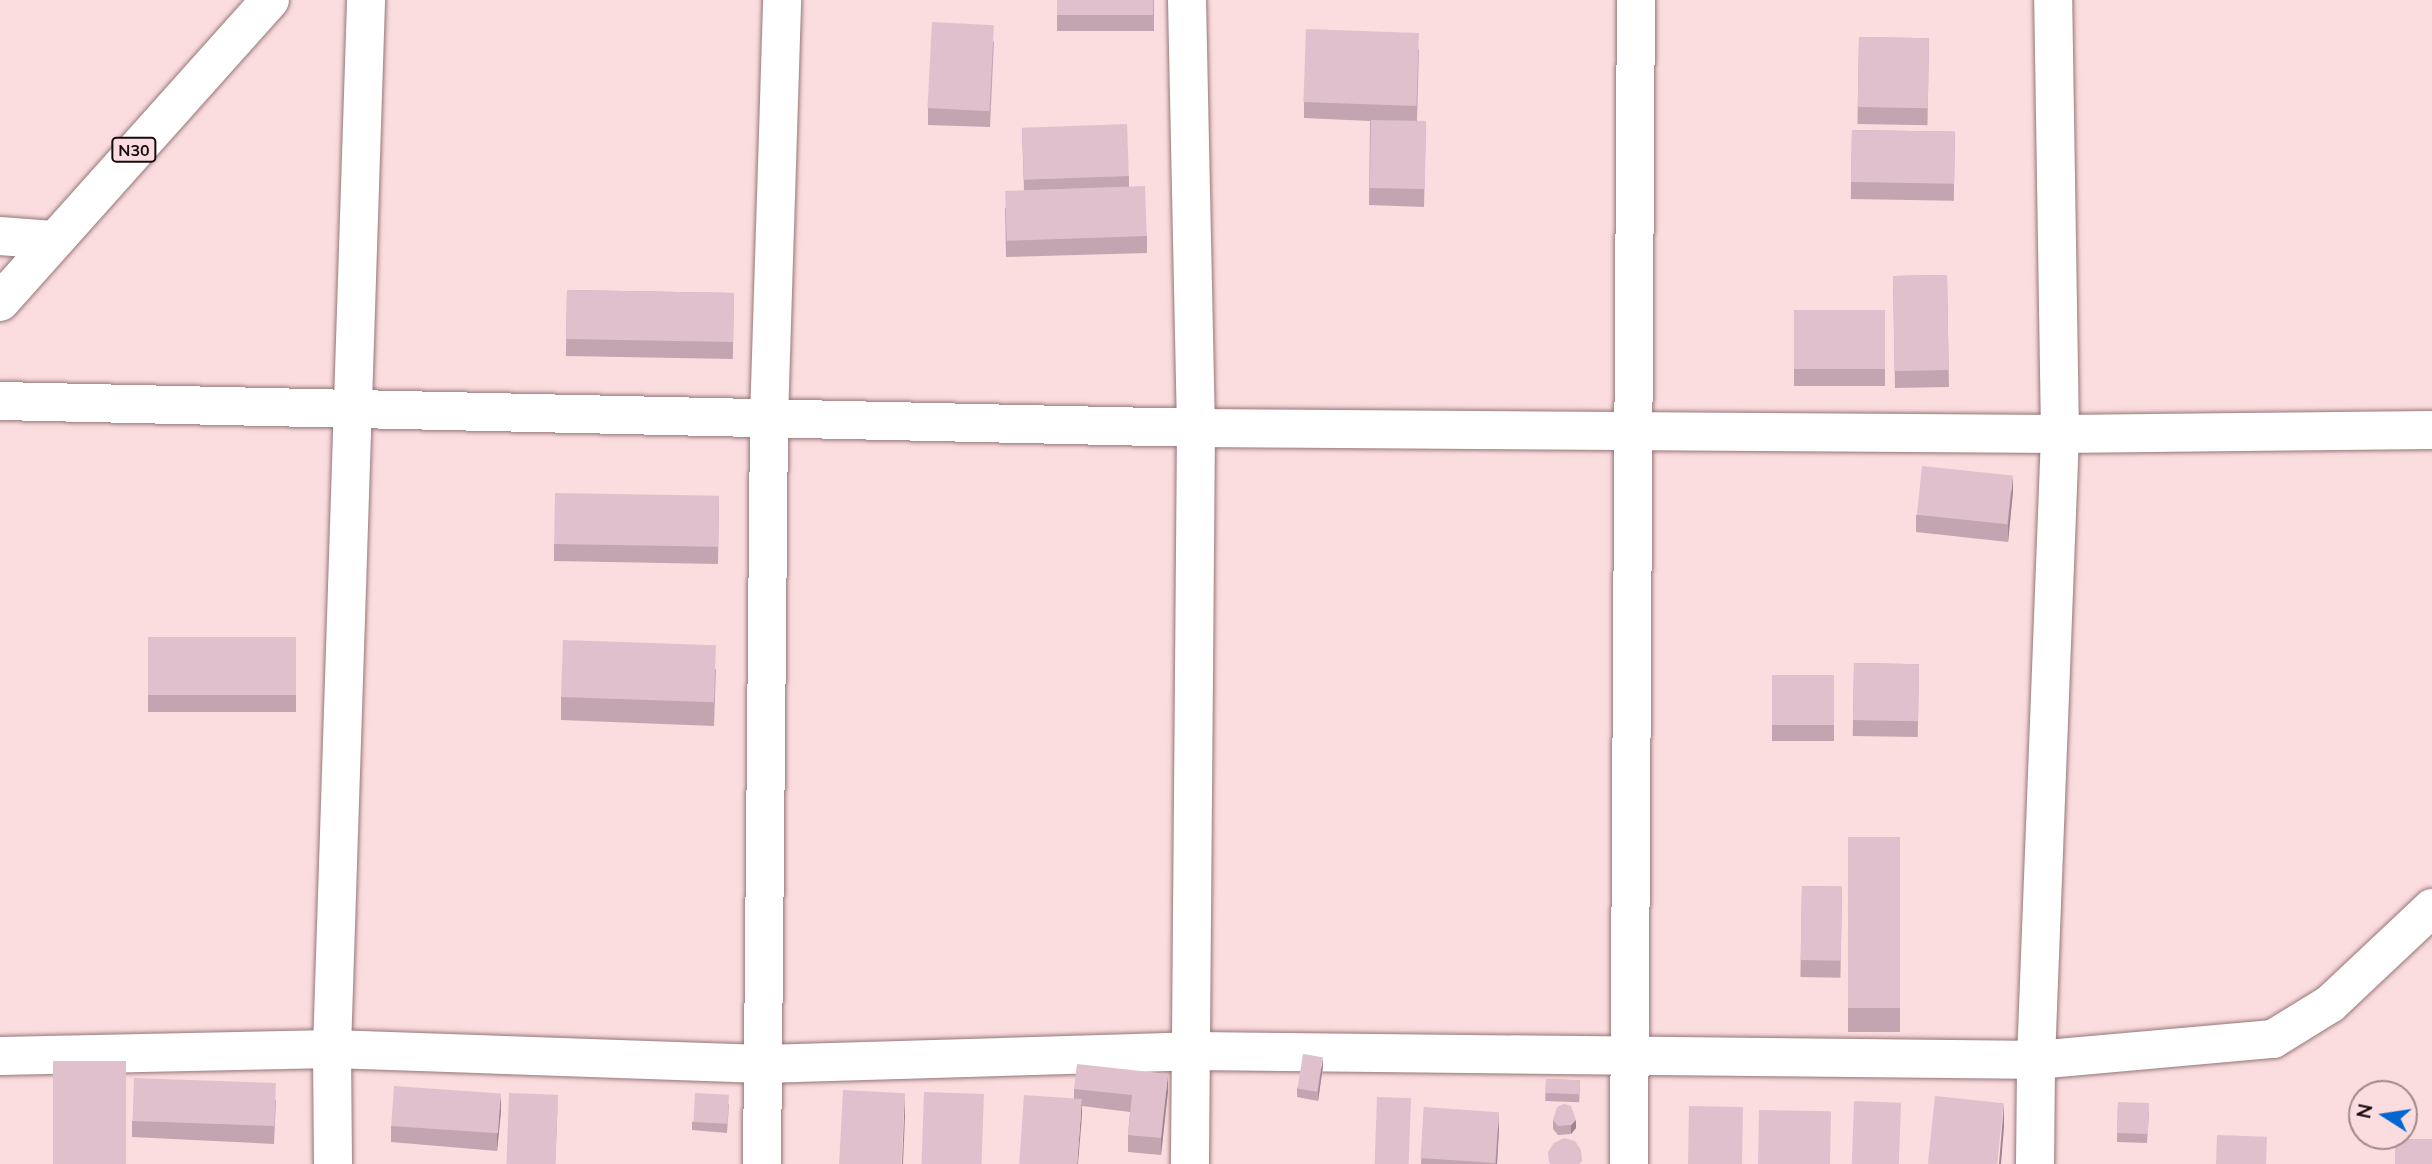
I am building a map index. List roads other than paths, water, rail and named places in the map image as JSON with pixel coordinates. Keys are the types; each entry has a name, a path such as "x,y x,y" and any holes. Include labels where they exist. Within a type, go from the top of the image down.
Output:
{"street":[{"name":"N30","path":"0,302 270,0"},
{"path":"333,1164 332,1049 366,0"},
{"path":"762,1164 769,419 782,0"},
{"path":"1187,0 1196,428 1190,1164"},
{"path":"1629,1164 1636,0"},
{"path":"2035,1164 2036,1060 2060,434 2053,0"},
{"path":"0,236 53,240"},
{"path":"0,401 1196,428 2060,434 2432,430"},
{"path":"0,1056 332,1049 763,1064 1193,1051 2036,1060 2273,1039 2330,1003 2432,908"}]}
